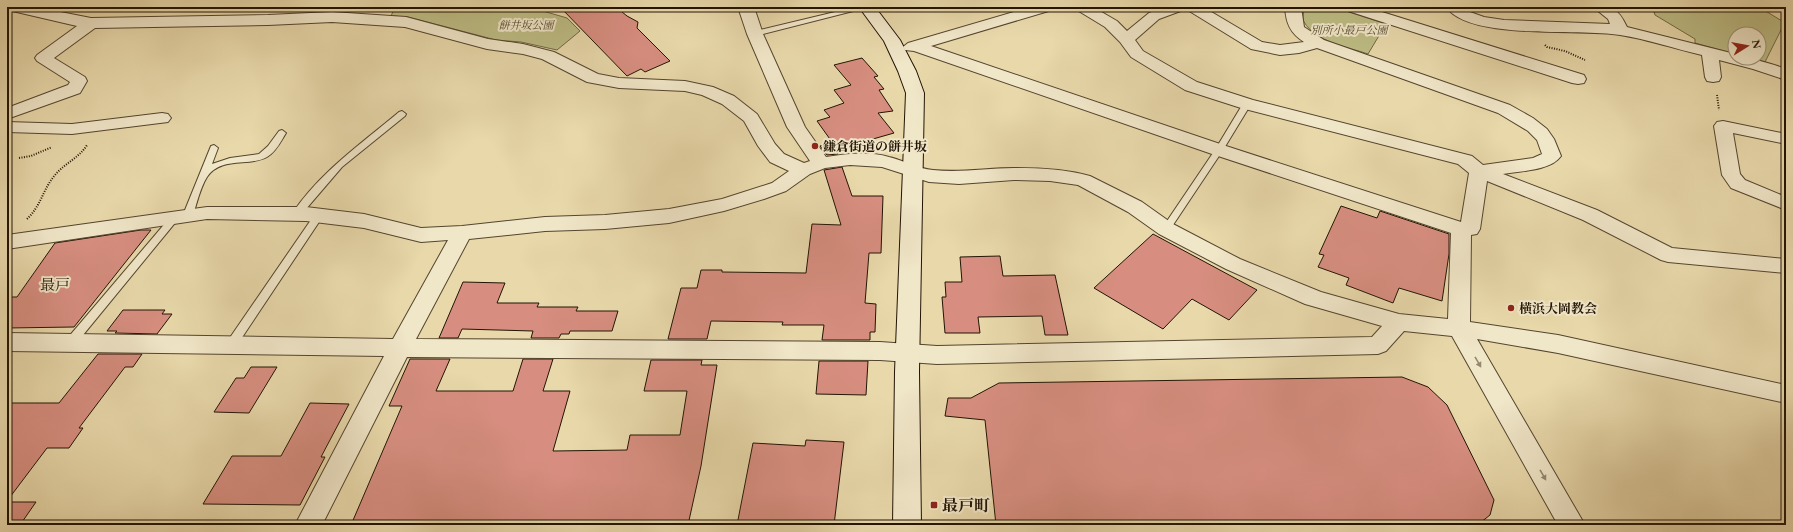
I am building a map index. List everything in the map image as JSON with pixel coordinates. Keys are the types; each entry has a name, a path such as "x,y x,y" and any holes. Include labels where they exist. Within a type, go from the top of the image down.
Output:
{"street":[{"path":"13,7 32,10 75,22 91,23 268,20 332,17 406,22 487,44 523,49 548,55 593,78 619,83 685,86 707,91 728,100 751,118 767,146 776,158 803,170"},
{"path":"746,7 755,34 796,127 821,162"},
{"path":"866,7 892,40 906,49 1461,229 1470,229 1479,171"},
{"path":"906,49 1047,7"},
{"path":"1082,7 1130,35"},
{"path":"1153,7 1127,24 1137,54 1191,86 1247,104 1465,160 1479,171 1590,215 1668,255 1786,266"},
{"path":"1130,35 1154,16 1179,7"},
{"path":"1192,7 1257,46 1280,50 1299,48 1318,43"},
{"path":"1293,7 1293,21 1297,31 1318,43 1504,109 1526,121 1543,134 1550,146 1552,156 1537,163 1479,171"},
{"path":"1350,7 1578,78"},
{"path":"1454,7 1465,15 1481,21 1504,25 1595,27 1622,30 1759,65 1786,75"},
{"path":"1601,7 1615,17 1622,30"},
{"path":"7,18 32,10"},
{"path":"7,114 74,89 79,81 43,58 91,23"},
{"path":"906,49 907,71 915,94 907,352 907,525"},
{"path":"1710,53 1713,77"},
{"path":"7,127 72,129 162,118"},
{"path":"1786,139 1723,126 1731,175 1738,184 1786,204"},
{"path":"7,242 207,213 297,214 364,220 421,235 462,233 545,224 605,222 669,216 724,205 757,195 779,187 803,170 821,162 850,159 884,161 929,176 959,178 1014,174 1050,175 1083,180 1135,207 1166,228 1233,264 1313,298 1366,314 1399,322 1459,328 1558,344 1786,394"},
{"path":"1461,229 1459,328 1572,525"},
{"path":"308,525 462,233"},
{"path":"7,342 400,348 907,352 937,355 1378,345 1399,322"}],"lane":[{"path":"755,34 866,7"},
{"path":"1166,228 1219,150 1247,104"},
{"path":"297,214 330,174 347,157 387,128 402,114"},
{"path":"204,175 214,166 223,162 265,155 282,134"},
{"path":"70,343 182,216 204,175 214,148"},
{"path":"230,345 318,216"}],"path":[{"path":"1713,77 1723,126"},
{"path":"24,221 36,212 55,175 83,152 90,140"},
{"path":"19,158 31,156 54,147"}],"green space":[{"name":"餅井坂公園","path":"395,7 529,7 567,18 580,31 557,50 521,42 496,40 408,17 391,16"},
{"name":"別所小最戸公園","path":"1304,7 1334,7 1386,24 1368,54 1333,43 1309,29 1303,20"},
{"path":"1759,7 1782,21 1783,26 1767,58 1767,26 1727,26 1727,52 1695,43 1695,39 1655,15 1654,12 1662,10 1659,8"}],"building":[{"path":"560,7 616,7 627,16 638,22 637,28 670,61 645,72 641,69 627,76"},
{"path":"862,58 878,76 874,77 884,89 879,90 893,111 878,113 894,133 838,149 835,145 838,154 827,155 820,146 832,142 817,121 830,117 824,110 844,103 834,90 851,85 834,65"},
{"path":"842,167 852,196 883,196 881,253 869,253 865,303 876,304 875,332 870,332 870,340 822,340 824,325 782,325 783,322 711,321 707,339 668,339 681,288 697,288 701,270 722,270 722,272 806,273 812,224 841,225 824,170"},
{"path":"1341,206 1377,218 1380,211 1449,234 1449,254 1442,301 1399,288 1393,303 1346,285 1349,278 1318,267 1324,255 1319,254"},
{"path":"141,230 151,230 74,327 7,328 7,297 17,297 55,243"},
{"path":"1153,234 1257,290 1229,320 1192,299 1163,329 1094,288"},
{"path":"1000,256 1003,276 1055,275 1068,335 1045,335 1042,316 978,317 980,333 945,333 942,297 946,297 945,282 962,282 960,257"},
{"path":"463,282 505,283 497,303 539,303 537,307 578,307 576,311 618,311 612,331 570,331 569,334 561,334 559,338 531,338 533,331 462,329 458,338 439,338"},
{"path":"123,310 165,310 162,314 172,314 157,334 115,333 117,331 107,331"},
{"path":"98,354 142,354 133,367 125,367 79,428 83,428 69,448 47,448 7,501 7,403 59,403"},
{"path":"410,359 450,359 436,391 513,391 523,359 553,359 543,391 570,391 553,451 627,450 630,435 680,435 687,391 644,391 651,360 702,360 701,365 717,365 701,466 688,525 536,525 537,522 434,522 433,525 351,525 402,406 389,406"},
{"path":"819,361 868,361 866,395 816,394"},
{"path":"251,367 277,367 249,413 214,412 236,378 244,378"},
{"path":"1402,377 1428,387 1447,405 1494,500 1490,515 1477,525 996,525 985,420 945,416 948,398 971,398 999,383"},
{"path":"310,403 349,404 321,457 325,457 300,505 203,504 232,456 281,456"},
{"path":"806,440 844,442 834,525 737,525 753,443 805,446"},
{"path":"7,502 36,502 20,525 7,525"}],"place":[{"name":"鎌倉街道の餅井坂","path":"815,146"},
{"name":"横浜大岡教会","path":"1511,308"},
{"name":"最戸町","path":"934,505"}],"district":[{"name":"最戸","path":"55,284"}]}
